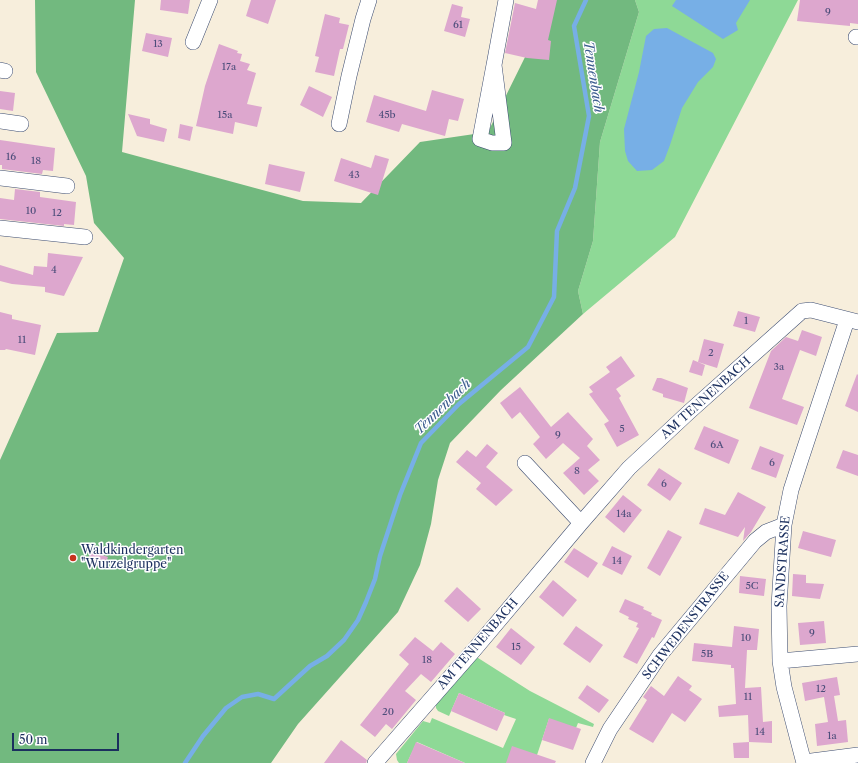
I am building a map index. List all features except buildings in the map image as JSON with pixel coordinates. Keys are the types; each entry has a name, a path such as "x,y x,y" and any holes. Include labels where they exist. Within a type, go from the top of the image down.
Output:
{"street":[{"path":"193,42 210,0"},
{"path":"339,124 357,40 369,0"},
{"path":"494,65 506,0"},
{"path":"0,121 21,124"},
{"path":"0,178 67,186"},
{"path":"0,228 85,237"},
{"name":"AM TENNENBACH","path":"376,763 581,523 630,468 655,444 802,311 811,310 853,321"},
{"name":"SANDSTRASSE","path":"804,762 784,686 780,662 779,606 784,525 791,490 797,472 853,321"},
{"path":"526,463 581,523"},
{"name":"SCHWEDENSTRASSE","path":"593,763 610,729 660,655 755,541 766,532 784,525"},
{"path":"780,662 858,654"},
{"path":"804,762 858,755"}],"green space":[{"path":"35,0 135,0 122,152 303,201 361,203 420,142 488,132 528,51 545,0 635,0 639,12 600,142 593,241 578,291 583,314 501,390 450,443 438,480 431,524 420,565 398,612 298,724 271,763 0,763 0,460 57,333 98,332 124,258 94,223 86,176 36,72"},
{"path":"635,0 798,0 675,237 583,314 578,291 593,241 600,142 639,12"},
{"path":"475,656 530,691 594,724 593,727 578,723 576,728 549,719 537,755 506,763 465,763 417,742 407,763 399,763 396,754 423,721 430,723 432,718 503,748 516,719 504,715 505,713 459,693 449,716 438,711 436,708 436,705"}],"water":[{"path":"676,0 750,0 736,23 738,30 723,39 672,6"},
{"path":"667,28 713,53 716,59 713,67 698,82 682,108 664,161 652,170 637,171 628,161 625,151 624,129 639,72 646,36 654,29"}],"waterway":[{"name":"Tennenbach","path":"185,763 203,736 226,708 242,697 258,694 274,699 310,666 327,656 344,640 358,620 375,579 380,556 400,495 421,443 459,404 528,347 554,297 557,231 575,188 589,116 574,26 586,0"}],"place":[{"name":"Waldkindergarten \"Wurzelgruppe\"","path":"73,558"}]}
